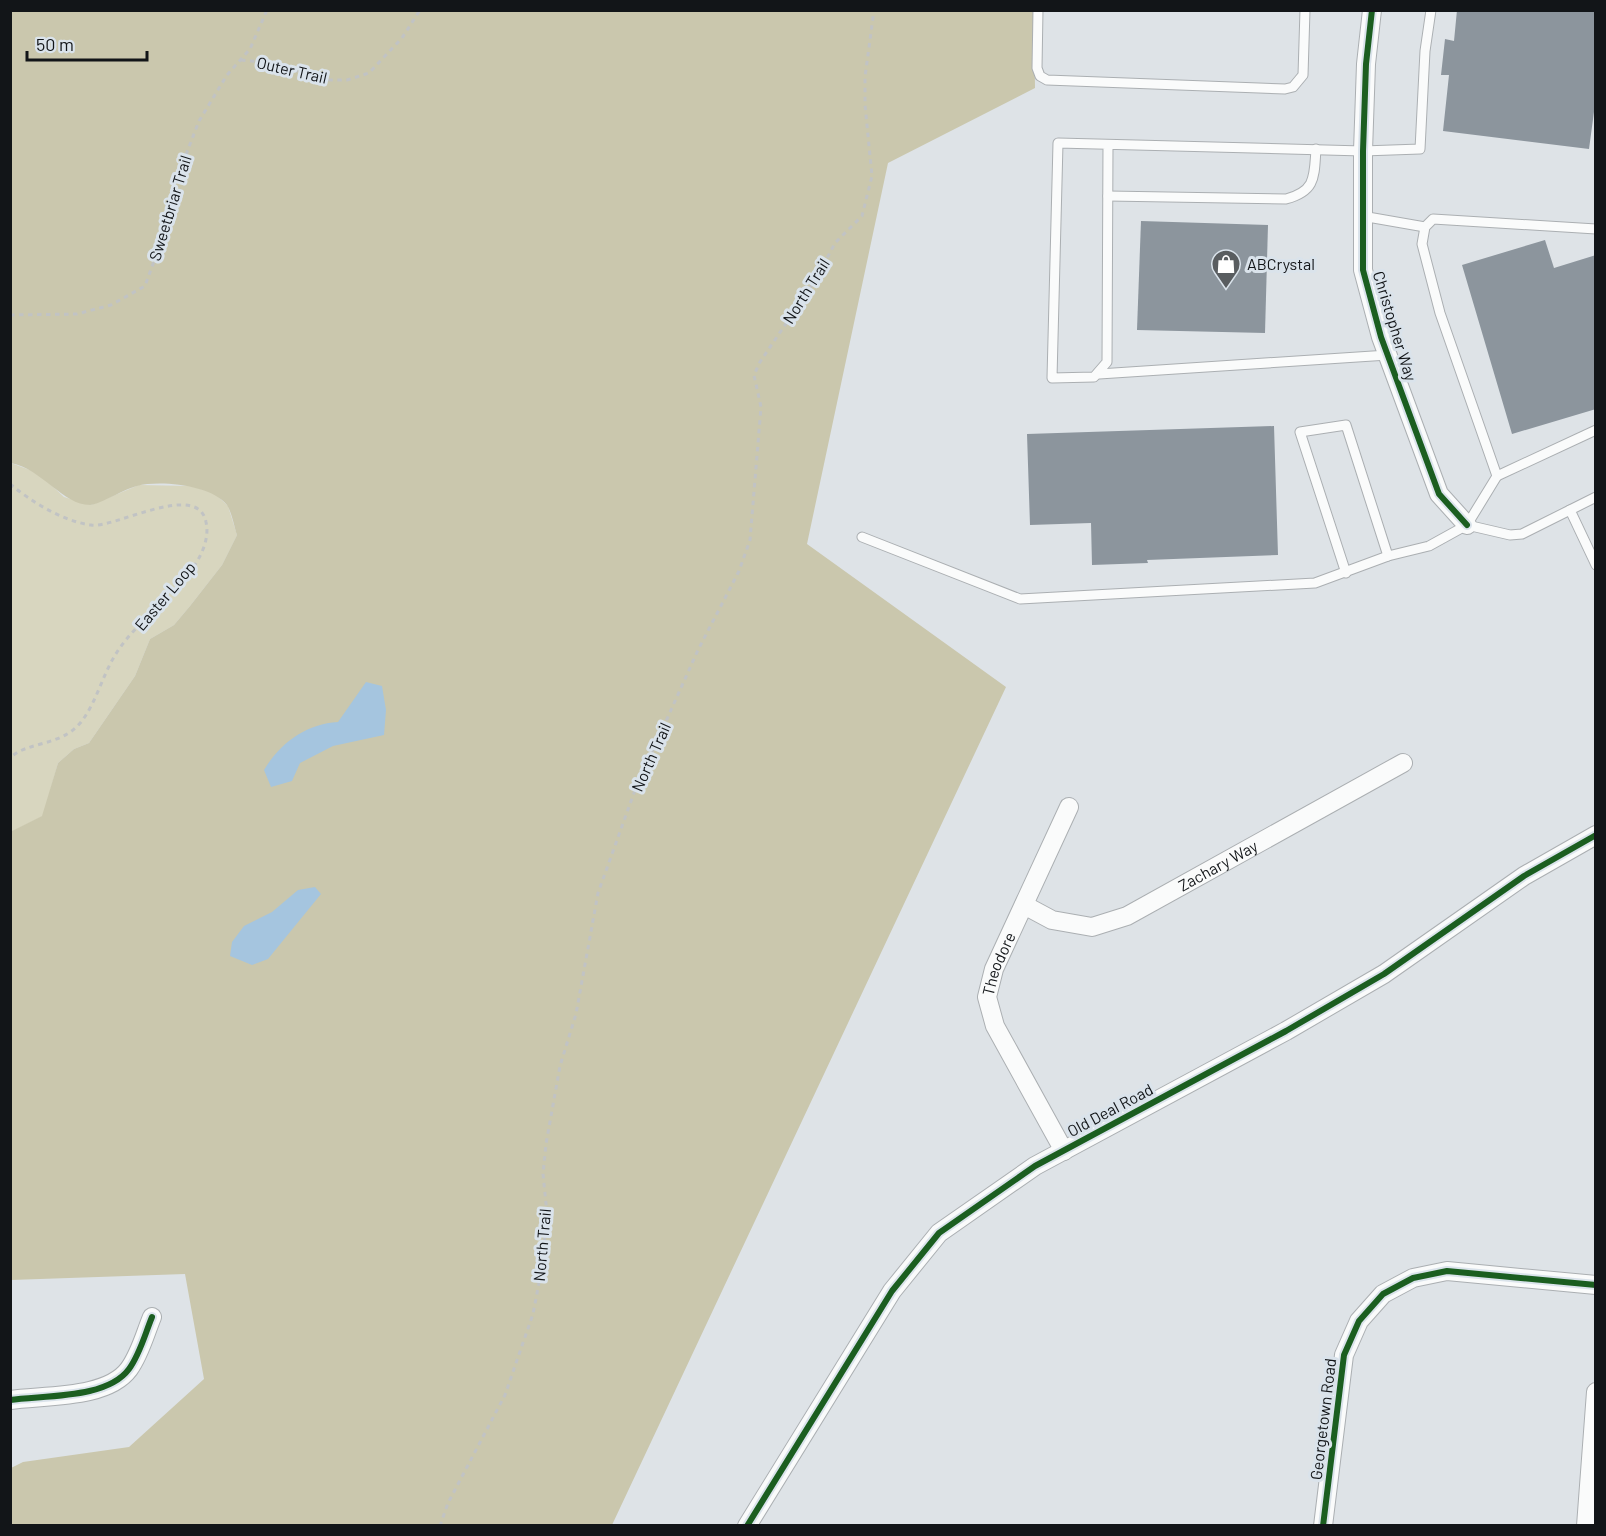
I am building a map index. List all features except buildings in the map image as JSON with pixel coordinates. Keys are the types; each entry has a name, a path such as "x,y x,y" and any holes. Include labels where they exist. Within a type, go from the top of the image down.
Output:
{"street":[{"name":"Christopher Way","path":"1372,10 1366,64 1361,216 1363,270 1388,355 1439,494 1467,525"},
{"name":"Zachary Way","path":"1024,905 1052,920 1092,927 1127,916 1403,763"},
{"name":"Theodore","path":"1064,1151 994,1026 987,997 994,969 1069,807"},
{"name":"Old Deal Road","path":"747,1526 891,1290 939,1233 984,1199 1064,1151 1286,1031 1384,974 1524,876 1596,835"},
{"name":"Georgetown Road","path":"1323,1526 1344,1355 1359,1321 1383,1294 1413,1278 1447,1271 1596,1285"},
{"path":"10,1400 91,1391 118,1381 134,1361 152,1317"},
{"path":"1586,1526 1596,1392"}],"lane":[{"path":"1038,10 1037,68 1040,76 1047,80 1285,89 1293,87 1303,75 1305,10"},
{"path":"1108,145 1107,362 1099,374 1094,377 1052,378 1058,143 1363,151 1420,149 1425,51 1431,10"},
{"path":"1108,196 1287,199 1304,194 1310,187 1316,150"},
{"path":"1361,216 1425,227"},
{"path":"1497,476 1440,313 1422,244 1425,227 1433,219 1596,229"},
{"path":"1099,374 1388,355"},
{"path":"1346,573 1300,432 1346,425 1389,556"},
{"path":"862,537 1020,599 1315,583 1389,556 1429,546 1467,525 1497,476 1596,430"},
{"path":"1467,525 1510,535 1522,534 1596,497"},
{"path":"1570,510 1596,565"}],"shaded area":[{"path":"10,11 1034,11 1035,88 888,163 807,544 1006,687 612,1525 11,1525 11,1468 23,1462 129,1447 204,1379 185,1274 11,1280 10,832 42,816 58,763 74,749 89,743 135,676 150,639 174,625 190,606 222,565 237,535 227,505 219,498 198,489 171,484 147,484 90,505 71,499 33,472 11,463"},
{"path":"11,463 38,473 64,497 91,505 139,485 191,486 214,493 228,506 237,535 222,565 190,606 174,625 150,639 135,676 89,743 74,749 58,763 43,816 11,832"}],"water":[{"path":"366,682 382,686 386,710 384,735 333,746 300,763 292,781 271,787 264,770 278,751 305,731 338,722"},
{"path":"315,887 321,894 268,959 252,965 230,956 232,942 244,926 272,912 298,890"}],"cycle path":[{"path":"1372,10 1366,64 1363,270 1381,337 1439,494 1467,525"},
{"path":"747,1526 892,1291 939,1233 1035,1166 1286,1031 1384,974 1524,876 1596,835"},
{"path":"1323,1526 1344,1355 1359,1321 1383,1294 1413,1278 1447,1271 1596,1285"},
{"path":"10,1400 91,1391 119,1379 136,1357 152,1317"}],"place":[{"name":"ABCrystal","path":"1226,290"}]}
